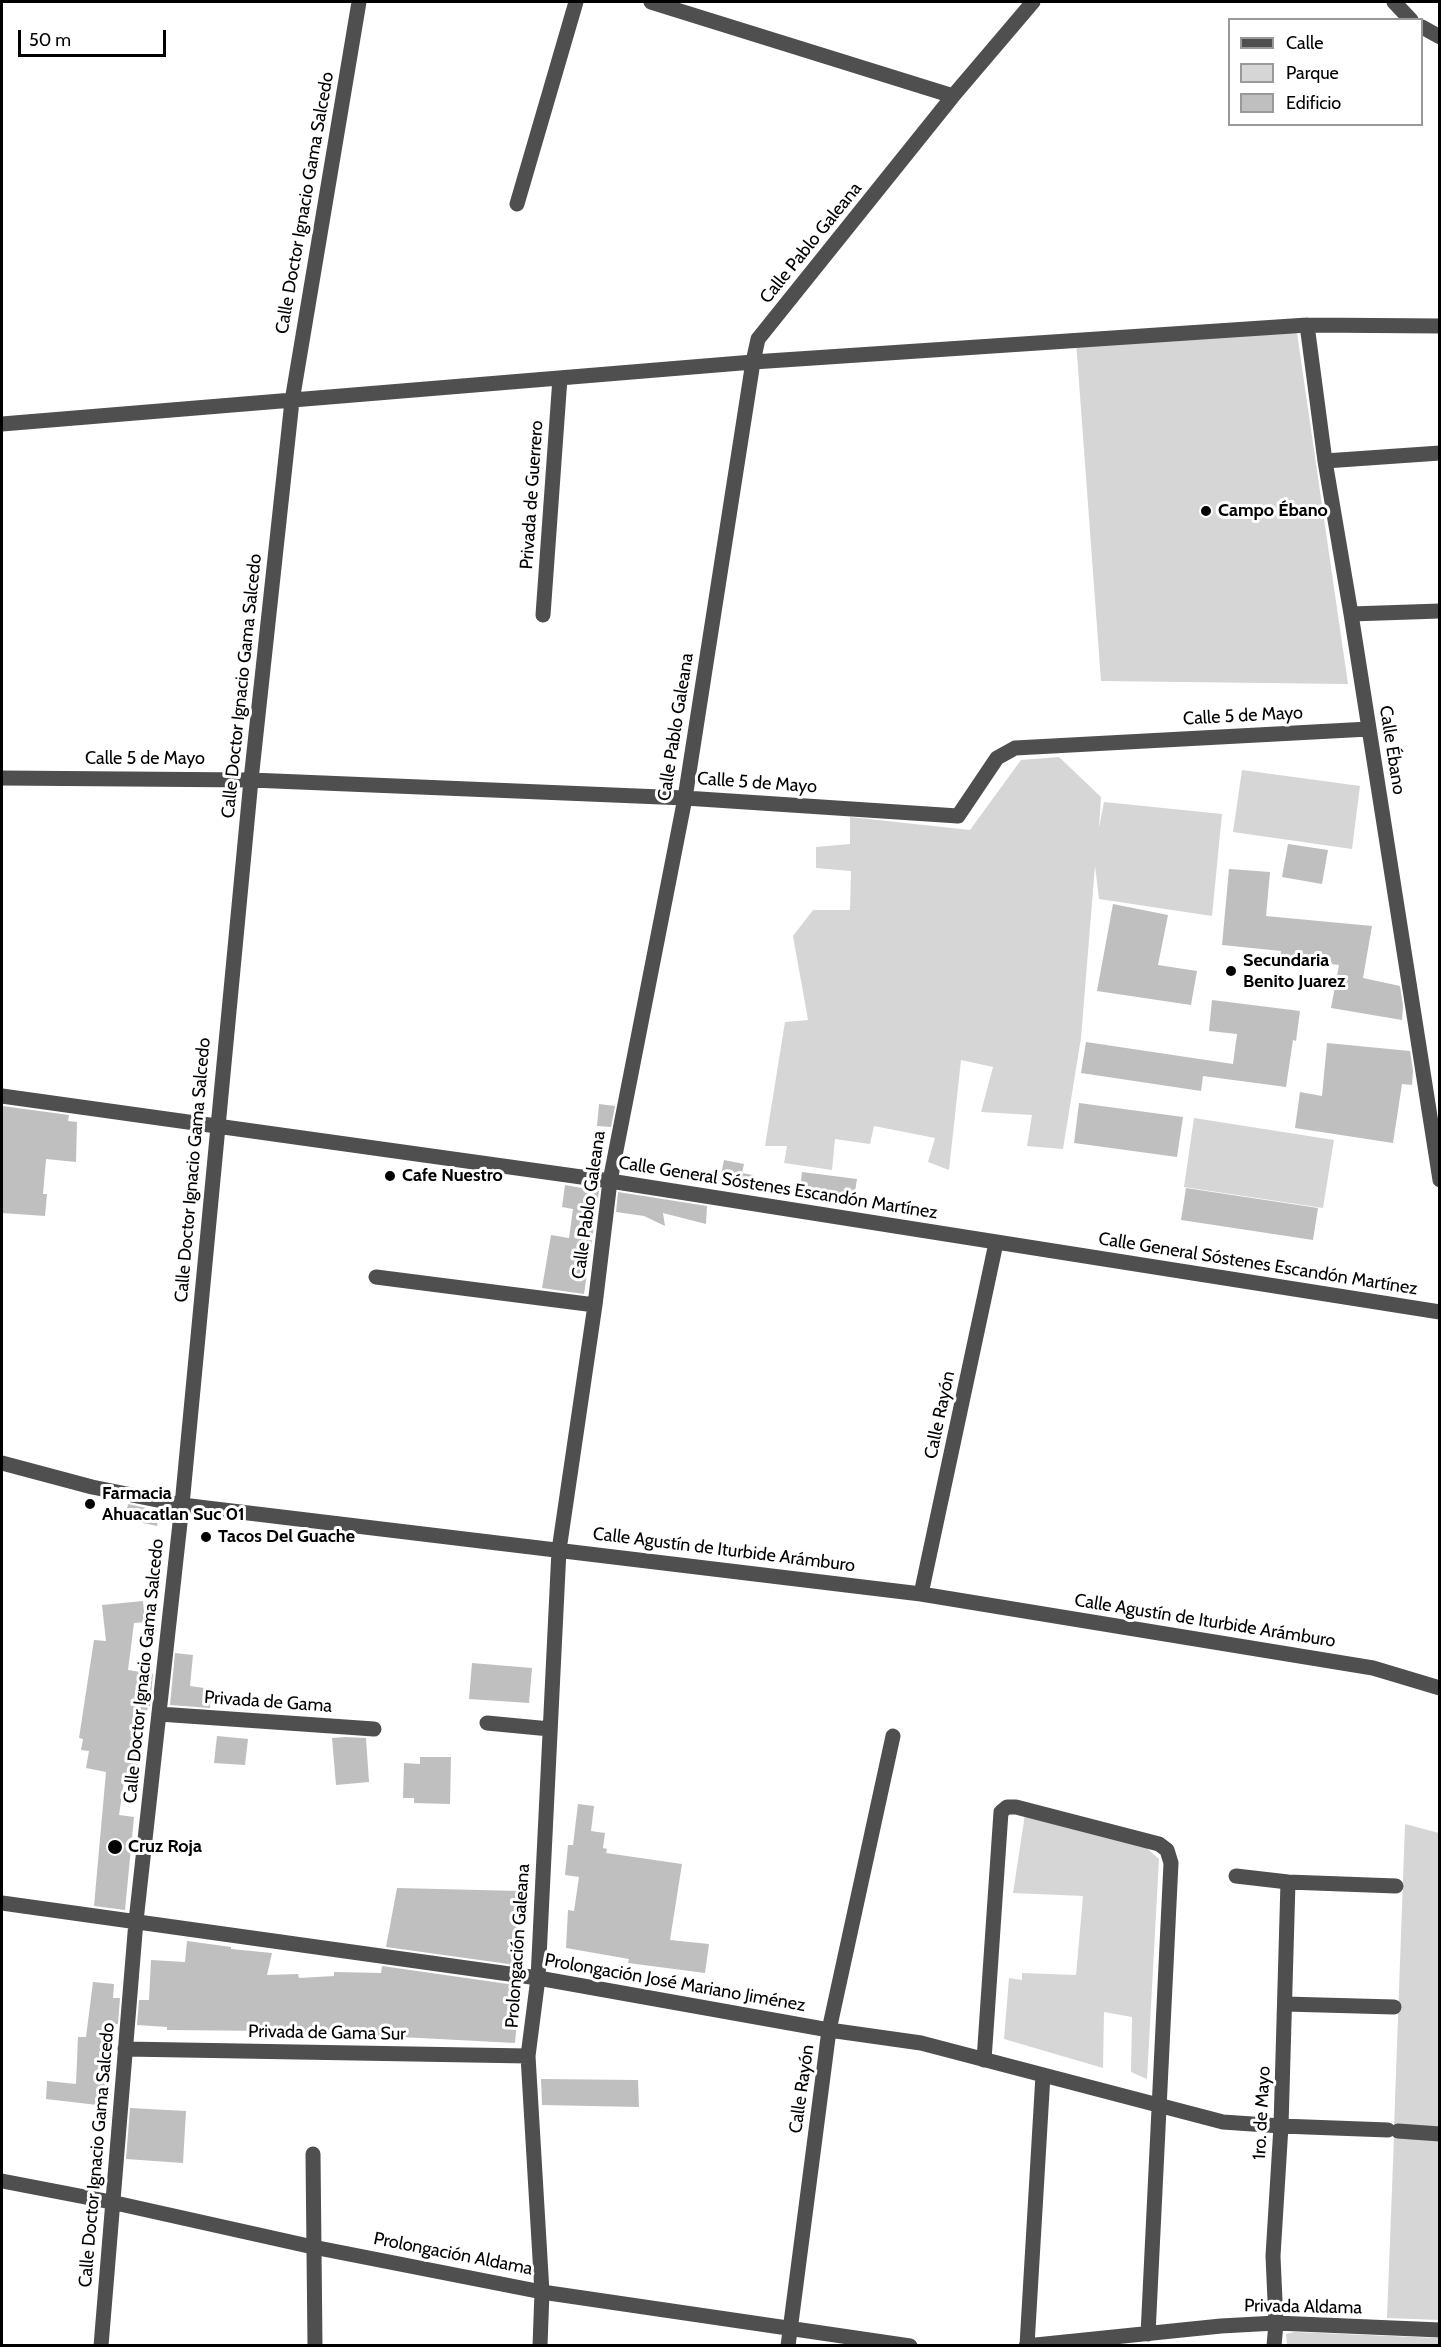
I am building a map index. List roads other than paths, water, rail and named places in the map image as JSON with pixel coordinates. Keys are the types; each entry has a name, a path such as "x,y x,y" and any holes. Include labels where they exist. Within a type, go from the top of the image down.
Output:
{"street":[{"name":"Calle Doctor Ignacio Gama Salcedo","path":"101,2346 111,2202 136,1921 182,1505 216,1124 292,401 359,2"},
{"path":"516,204 576,2"},
{"path":"651,2 953,96"},
{"name":"Calle Pablo Galeana","path":"559,1550 595,1305 610,1181 685,798 758,339 953,96 1033,2"},
{"path":"1394,2 1409,18"},
{"path":"1423,27 1440,29"},
{"path":"1423,28 1440,37"},
{"path":"2,424 753,362 1307,325 1440,326"},
{"name":"Calle Ébano","path":"1307,325 1325,461 1426,1090 1436,1140 1440,1180"},
{"name":"Privada de Guerrero","path":"543,615 560,378"},
{"path":"1325,461 1440,453"},
{"path":"1351,614 1440,611"},
{"name":"Calle 5 de Mayo","path":"2,778 251,780 685,798 958,816 997,758 1015,748 1369,729"},
{"path":"1426,1090 1440,1083"},
{"name":"Calle General Sóstenes Escandón Martínez","path":"2,1096 216,1124 610,1181 1440,1312"},
{"name":"Calle Rayón","path":"921,1594 996,1243"},
{"path":"376,1277 595,1305"},
{"name":"Calle Agustín de Iturbide Arámburo","path":"2,1463 92,1486 182,1505 921,1594 1373,1668 1440,1689"},
{"name":"Prolongación Galeana","path":"540,2346 542,2292 528,2056 538,1978 559,1550"},
{"name":"Privada de Gama","path":"159,1714 374,1729"},
{"path":"488,1723 550,1729"},
{"name":"Calle Rayón","path":"788,2346 829,2030 893,1736"},
{"path":"984,2060 1001,1812 1007,1807 1016,1807 1159,1844 1167,1850 1171,1863 1148,2334"},
{"path":"1236,1876 1288,1882 1396,1886"},
{"name":"1ro. de Mayo","path":"1274,2346 1276,2323 1273,2256 1281,2127 1288,1882"},
{"name":"Prolongación José Mariano Jiménez","path":"2,1903 538,1978 829,2030 921,2043 1223,2122 1440,2134"},
{"path":"1285,2004 1394,2007"},
{"name":"Privada de Gama Sur","path":"126,2049 528,2056"},
{"path":"1026,2345 1043,2075"},
{"path":"313,2154 315,2346"},
{"name":"Prolongación Aldama","path":"2,2181 111,2202 313,2247 542,2292 904,2345"},
{"name":"Privada Aldama","path":"1026,2345 1221,2326 1276,2323 1440,2330"}],"place":[{"name":"Campo Ébano","path":"1206,511"},
{"name":"Secundaria Benito Juarez","path":"1231,971"},
{"name":"Cafe Nuestro","path":"390,1176"},
{"name":"Farmacia Ahuacatlan Suc 01","path":"90,1504"},
{"name":"Tacos Del Guache","path":"206,1537"},
{"name":"Cruz Roja","path":"115,1847"}]}
